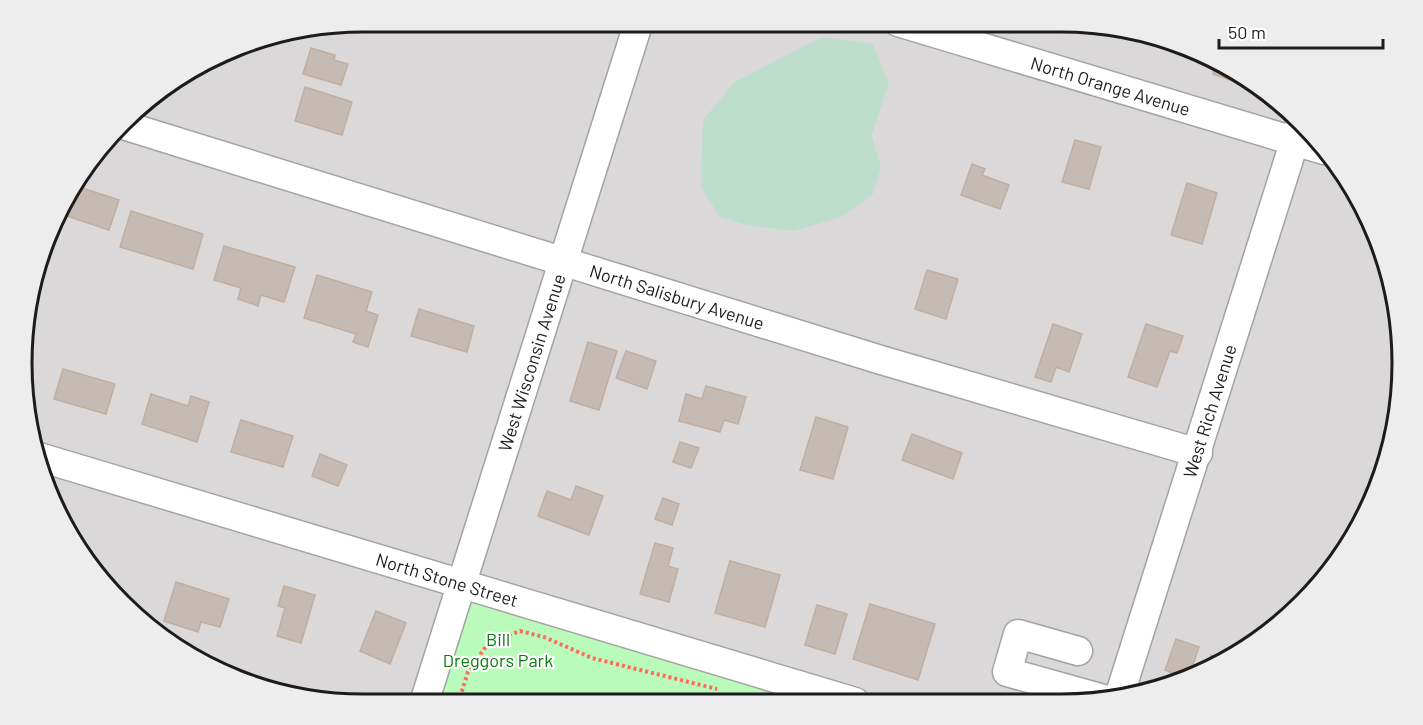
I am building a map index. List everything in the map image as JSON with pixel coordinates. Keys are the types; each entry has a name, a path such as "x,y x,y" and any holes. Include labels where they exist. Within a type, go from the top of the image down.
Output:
{"street":[{"name":"West Wisconsin Avenue","path":"427,694 636,32"},
{"name":"North Orange Avenue","path":"934,32 1298,133"},
{"name":"North Salisbury Avenue","path":"129,127 881,360 1198,453"},
{"name":"West Rich Avenue","path":"1122,688 1298,133"},
{"name":"North Stone Street","path":"46,459 462,582 829,694"},
{"path":"1078,651 1018,634 1007,672 1082,693"}],"path":[{"path":"461,694 468,672 489,642 520,631 544,637 592,658 723,690"}],"shaded area":[{"path":"341,32 622,32 555,245 139,118 179,87 216,66 256,49 319,34"},
{"path":"649,32 895,32 1279,148 1189,439 579,253","holes":["889,83 872,135 881,167 793,231"]},
{"path":"969,32 1082,32 1125,38 1167,49 1207,66 1244,87 1288,122 1286,127"},
{"path":"121,136 548,267 453,568 43,446 34,406 32,341 43,277 57,236 76,197 100,161"},
{"path":"1304,155 1323,161 1347,197 1366,236 1380,277 1389,319 1392,362 1389,406 1374,469 1357,509 1336,546 1295,597 1262,625 1226,649 1167,676 1137,684"},
{"path":"572,274 1182,460 1108,690 1104,691 1060,694 867,694 477,575"},
{"path":"50,472 447,589 414,694 319,691 256,676 216,659 179,638 128,597 87,546 66,509"}],"green space":[{"path":"822,37 873,44 889,83 872,135 881,167 873,194 841,217 793,231 747,225 720,217 701,187 703,120 735,82"},
{"name":"Bill Dreggors Park","path":"462,582 829,694 427,694"}],"building":[{"path":"311,48 335,55 334,60 348,64 341,85 303,74"},
{"path":"1214,70 1236,82 1213,74"},
{"path":"305,87 352,102 342,135 295,121"},
{"path":"1075,140 1101,147 1089,189 1062,182"},
{"path":"972,164 985,169 982,175 1009,185 1000,209 961,195"},
{"path":"1187,183 1217,193 1202,244 1171,235"},
{"path":"82,188 119,200 109,230 66,216"},
{"path":"131,211 203,234 193,269 120,247"},
{"path":"224,246 295,267 284,302 261,295 258,306 238,299 241,288 214,280"},
{"path":"927,270 958,279 946,319 915,309"},
{"path":"317,275 372,292 366,311 378,315 368,347 353,342 356,334 304,318"},
{"path":"419,309 474,326 467,352 411,336"},
{"path":"1053,324 1082,334 1069,372 1056,367 1051,382 1035,377"},
{"path":"1146,324 1183,336 1177,353 1170,351 1157,387 1128,377"},
{"path":"588,342 617,351 599,410 570,401"},
{"path":"626,351 656,361 647,389 616,378"},
{"path":"63,369 115,384 106,414 54,399"},
{"path":"706,386 746,397 738,424 724,420 720,432 679,421 686,394 702,399"},
{"path":"151,394 188,406 191,396 209,402 197,442 142,424"},
{"path":"816,417 848,427 833,479 800,470"},
{"path":"241,420 293,436 283,467 231,452"},
{"path":"912,434 962,453 953,479 902,460"},
{"path":"680,442 699,448 691,468 673,462"},
{"path":"320,454 347,465 338,486 312,476"},
{"path":"576,486 603,496 589,535 538,516 547,491 571,500"},
{"path":"663,498 679,504 672,525 655,519"},
{"path":"655,543 673,548 668,566 678,569 669,602 640,594"},
{"path":"730,561 780,575 765,627 715,613"},
{"path":"176,582 229,599 220,627 201,622 198,632 164,621"},
{"path":"284,586 315,595 301,643 277,636 285,608 278,606"},
{"path":"870,604 935,624 918,680 853,659"},
{"path":"817,605 847,614 835,654 805,645"},
{"path":"376,611 406,623 390,664 360,651"},
{"path":"1176,639 1199,647 1193,665 1174,673 1165,670"}]}
